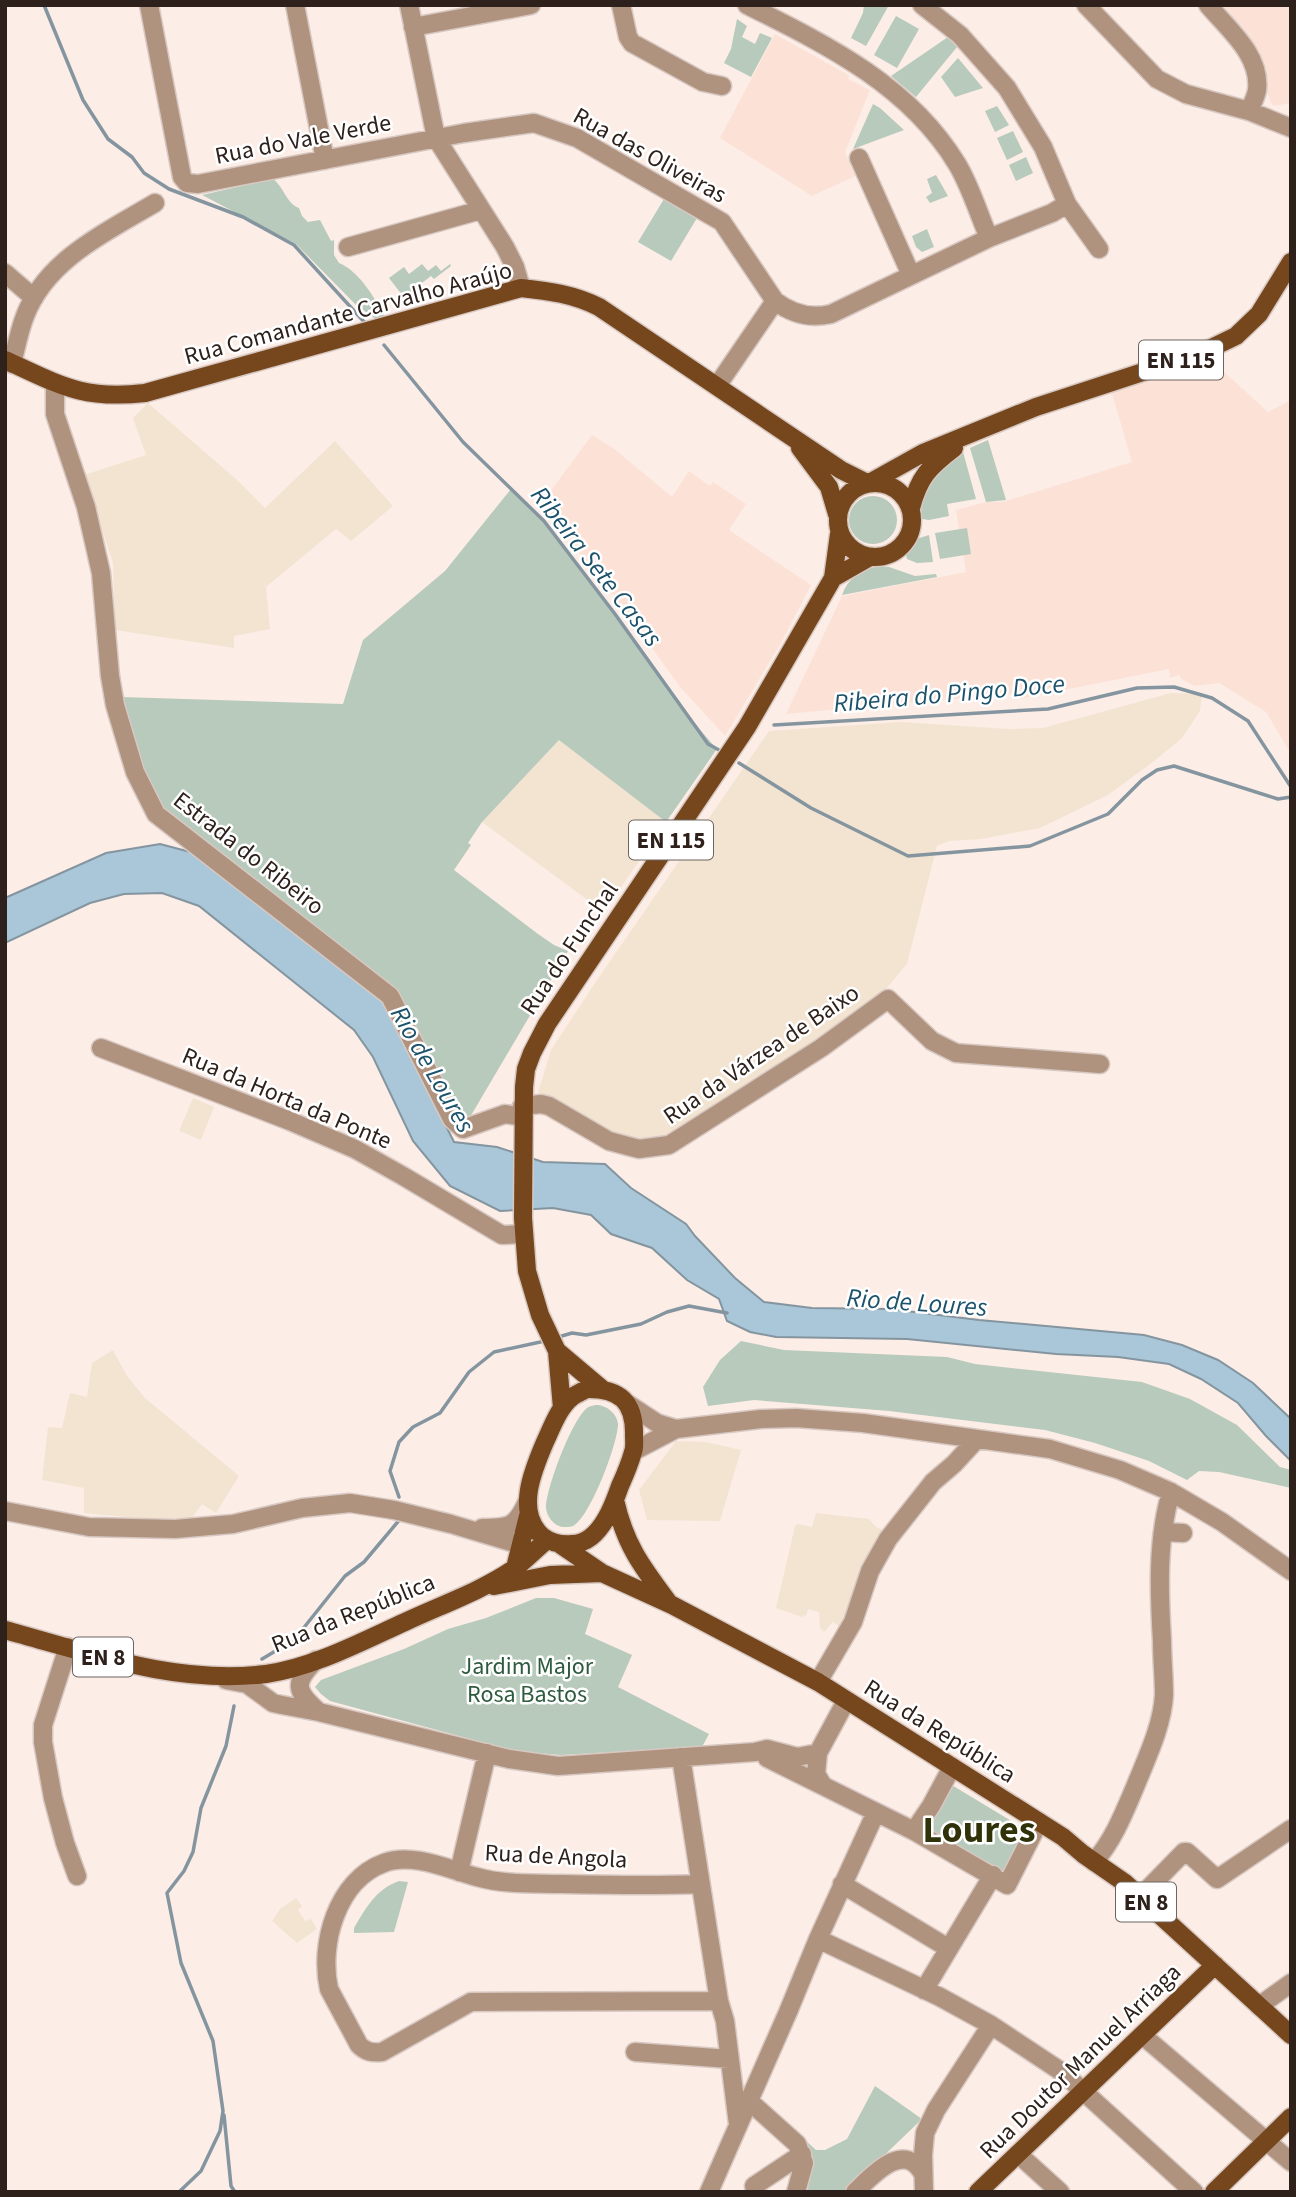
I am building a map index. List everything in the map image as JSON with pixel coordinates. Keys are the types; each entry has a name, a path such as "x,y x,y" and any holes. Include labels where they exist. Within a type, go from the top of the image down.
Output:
{"main road":[{"name":"EN 115","path":"979,432 1036,407 1201,353 1236,336 1259,314 1291,262"},
{"name":"Rua Comandante Carvalho Araújo","path":"9,362 55,384 80,392 102,395 145,393 521,288 575,296 599,307 841,470 869,483"},
{"path":"837,514 840,503 856,487 869,483 923,453 979,432"},
{"path":"839,534 857,554 870,557 894,552 903,545 909,535 912,524 911,508 921,481 930,467 964,440 979,432"},
{"name":"Rua do Funchal","path":"562,1408 557,1351 540,1315 527,1271 523,1226 522,1119 526,1069 539,1037 732,750 833,578 839,534 837,514 829,487 795,440"},
{"path":"869,483 887,484 897,490 911,508"},
{"path":"833,578 870,557"},
{"name":"Rua do Funchal","path":"557,1351 602,1389 616,1394 628,1404"},
{"path":"515,1568 541,1452 562,1408 572,1396 586,1390 602,1389"},
{"path":"528,1508 535,1530 554,1543 577,1544 591,1537 601,1526 615,1500 634,1451 635,1418 628,1404"},
{"name":"Rua da República","path":"615,1500 620,1524 639,1562 671,1605"},
{"name":"Rua da República","path":"202,1676 274,1672 316,1660 476,1589 554,1543 602,1573 671,1605 818,1682 1063,1837 1125,1883 1291,2035"},
{"path":"476,1589 550,1575 602,1573"},
{"name":"EN 8","path":"5,1630 149,1669 202,1676"},
{"name":"Rua Doutor Manuel Arriaga","path":"978,2192 1215,1965"},
{"path":"1214,2192 1291,2117"}],"street":[{"name":"Rua do Vale Verde","path":"149,5 182,177 187,183 198,184 436,138"},
{"path":"295,5 326,160"},
{"path":"409,5 436,138 510,257 521,288"},
{"path":"621,5 628,37 632,43 703,82 722,86"},
{"path":"922,5 960,35 1007,88 1043,147 1067,204 1099,249"},
{"path":"1086,5 1157,79 1185,94 1249,111 1291,128"},
{"path":"1208,5 1242,44 1257,71 1257,93 1249,111"},
{"path":"413,27 527,6"},
{"path":"754,7 825,44 882,82 922,117 958,165 989,238"},
{"name":"Rua das Oliveiras","path":"436,138 534,123 577,138 722,222 775,301"},
{"path":"859,158 911,275"},
{"path":"9,362 24,316 38,290 62,263 96,237 155,203"},
{"path":"717,386 775,301 787,310 805,315 831,314 989,238 1052,213 1067,204"},
{"path":"348,247 481,210"},
{"path":"5,273 34,298"},
{"name":"Estrada do Ribeiro","path":"55,384 55,414 86,507 101,573 115,705 135,772 156,814 390,996 452,1119 463,1129 505,1114 522,1119"},
{"name":"Rua da Várzea de Baixo","path":"522,1119 541,1104 609,1141 639,1149 669,1145 821,1048 888,999 932,1041 956,1053 1100,1064"},
{"name":"Rua da Horta da Ponte","path":"101,1048 355,1149 502,1235 523,1226"},
{"path":"628,1404 657,1423 676,1429"},
{"path":"634,1451 676,1429 761,1419 863,1423 1050,1449 1139,1478 1171,1492 1222,1522 1291,1571"},
{"path":"818,1682 853,1622 870,1571 901,1521 933,1482 954,1464 977,1438"},
{"path":"1094,1861 1105,1850 1128,1805 1159,1722 1164,1695 1160,1604 1164,1524 1171,1492"},
{"path":"5,1511 89,1527 175,1529 233,1524 302,1508 350,1503 394,1510 468,1528 521,1545"},
{"path":"468,1528 502,1528 520,1518 528,1508"},
{"path":"1164,1524 1184,1533"},
{"path":"68,1647 43,1725 43,1742 53,1798 76,1876"},
{"path":"316,1660 304,1672 300,1686 302,1697 319,1712"},
{"path":"274,1672 299,1703 319,1712"},
{"path":"274,1672 273,1693 282,1705"},
{"path":"202,1676 247,1684 273,1703 509,1759 558,1766 767,1749 789,1757 818,1753"},
{"path":"822,1784 816,1773 818,1753 846,1701"},
{"path":"755,1752 914,1831 1007,1885 1039,1822"},
{"path":"458,1872 487,1754"},
{"path":"681,1757 719,2001 725,2021 738,2124"},
{"path":"914,1831 953,1767"},
{"path":"709,2192 842,1884 876,1812"},
{"path":"1140,1897 1184,1852 1218,1878 1291,1829"},
{"name":"Rua de Angola","path":"700,1884 646,1886 494,1882 416,1861 385,1862 354,1883 340,1904 329,1932 327,1980 329,1989 359,2045 365,2051 374,2053 382,2052 471,2002 719,2001"},
{"path":"924,1990 993,1875"},
{"path":"842,1884 948,1948"},
{"path":"818,1939 991,2025 1062,2072 1194,2192"},
{"path":"1259,2006 1291,1983"},
{"path":"924,2183 925,2133 936,2110 991,2025"},
{"path":"1142,2035 1291,2162"},
{"path":"635,2052 729,2059"},
{"path":"749,2101 797,2144 804,2164 796,2192"},
{"path":"754,2186 802,2154"},
{"path":"1018,2154 1060,2192"},
{"path":"855,2192 882,2166 905,2159 915,2164 924,2183"}],"shaded area":[{"path":"1216,5 1291,5 1291,103 1273,106 1267,93 1264,69 1245,30"},
{"path":"775,34 870,90 845,152 855,176 812,196 720,138"},
{"path":"1210,359 1268,412 1291,400 1291,754 1266,712 1219,683 1195,686 1181,679 1179,675 1170,678 1169,669 1019,699 1016,693 786,714 842,596 966,572 956,510 986,502 1003,502 1132,462 1111,390"},
{"path":"148,403 236,479 265,508 335,441 393,506 351,541 336,529 266,587 270,629 234,636 234,648 115,630 113,563 84,475 146,455 133,418"},
{"path":"592,435 613,448 672,497 689,471 710,486 713,482 746,504 729,530 811,585 781,643 725,736 681,688 609,589 541,504"},
{"path":"1171,693 1202,694 1200,711 1182,738 1108,795 1040,828 981,839 949,841 937,846 907,964 872,1005 672,1136 647,1141 622,1139 582,1125 538,1092 551,1050 769,731 901,722 1008,729 1043,728"},
{"path":"560,739 666,822 604,912 482,822"},
{"path":"193,1098 214,1107 201,1140 179,1131"},
{"path":"113,1350 127,1376 145,1398 239,1476 216,1513 202,1504 192,1518 146,1519 84,1513 84,1488 42,1480 48,1427 62,1428 70,1393 87,1397 92,1363"},
{"path":"676,1441 706,1442 741,1450 720,1521 647,1520 639,1490"},
{"path":"816,1513 869,1519 876,1527 887,1532 850,1602 846,1631 833,1622 824,1632 820,1628 819,1612 808,1609 806,1616 802,1617 776,1608 795,1526 797,1524 812,1527"},
{"path":"296,1898 302,1906 298,1910 305,1921 311,1919 317,1929 297,1943 272,1921 280,1909"}],"green space":[{"path":"864,5 889,5 866,46 851,38"},
{"path":"896,16 919,29 897,68 874,55"},
{"path":"737,19 747,26 742,37 755,44 760,33 772,38 751,77 724,63 731,49"},
{"path":"948,37 957,47 916,97 891,76"},
{"path":"958,58 983,88 955,97 941,77"},
{"path":"873,104 904,130 853,149"},
{"path":"997,106 1009,125 995,132 985,111"},
{"path":"1013,131 1023,152 1007,160 997,138"},
{"path":"1026,157 1033,173 1016,181 1009,165"},
{"path":"936,175 948,196 930,203 926,197 932,193 927,179"},
{"path":"273,179 308,222 320,220 331,241 334,240 334,255 339,263 360,279 385,317 376,319 356,305 296,244 202,195"},
{"path":"664,199 697,218 671,261 638,242"},
{"path":"927,229 934,247 922,252 916,247 912,236"},
{"path":"422,264 428,271 436,265 441,271 450,264 451,266 434,279 431,276 418,286 420,290 406,300 389,278 404,267 409,274"},
{"path":"988,440 1006,500 986,502 970,448"},
{"path":"963,452 976,499 947,504 949,516 922,519 921,499 931,480 946,464"},
{"path":"511,489 546,523 672,694 717,749 666,822 559,740 482,822 454,870 538,934 568,951 463,1129 156,814 121,697 343,704 363,640 445,571"},
{"path":"873,496 890,503 897,520 890,537 873,544 856,537 849,520 856,503"},
{"path":"967,528 971,554 940,559 935,533"},
{"path":"929,535 933,562 917,563 907,559 905,551 913,540"},
{"path":"878,566 915,576 936,574 937,577 842,595 856,576"},
{"path":"741,1341 784,1350 947,1357 975,1364 1142,1382 1190,1399 1237,1425 1280,1467 1291,1470 1291,1488 1219,1472 1199,1471 1187,1480 1149,1461 1045,1430 889,1411 754,1400 708,1406 703,1387 720,1360"},
{"path":"596,1405 604,1406 616,1416 617,1434 602,1479 587,1509 573,1526 560,1526 552,1520 546,1508 550,1486 573,1427 586,1409"},
{"name":"Jardim Major Rosa Bastos","path":"536,1598 554,1598 593,1609 585,1634 632,1655 618,1687 709,1734 702,1747 561,1755 515,1751 330,1701 315,1687 321,1680 404,1649 448,1629 486,1618"},
{"path":"950,1784 1028,1831 1008,1869 1003,1872 998,1870 925,1831"},
{"path":"408,1882 394,1932 354,1933 354,1928 372,1900 391,1884"},
{"path":"875,2086 922,2119 846,2192 807,2192 810,2167 805,2142 816,2150 825,2150 847,2139"}],"water":[{"path":"160,844 194,853 383,999 454,1142 497,1147 543,1162 605,1164 631,1188 686,1224 735,1278 764,1302 812,1308 890,1309 1144,1335 1182,1345 1218,1360 1253,1383 1291,1419 1291,1461 1238,1403 1201,1379 1169,1364 1118,1357 1056,1354 907,1339 776,1337 750,1332 727,1321 719,1299 687,1280 652,1248 611,1234 591,1215 553,1208 500,1211 450,1186 413,1141 373,1057 354,1030 199,906 162,893 124,894 90,903 5,943 5,898 106,853"}],"waterway":[{"name":"Ribeira Sete Casas","path":"44,5 83,100 108,139 132,157 144,173 169,189 243,217 294,245 367,325"},
{"name":"Ribeira Sete Casas","path":"384,345 463,442 544,521 708,744 719,750"},
{"name":"Ribeira do Pingo Doce","path":"774,725 1048,709 1137,688 1174,687 1212,698 1248,721 1291,787"},
{"path":"739,763 811,808 908,856 1030,846 1108,814 1142,780 1157,770 1174,766 1278,799 1291,797"},
{"path":"555,1338 572,1333 586,1335 641,1324 667,1312 689,1306 727,1313"},
{"path":"399,1497 390,1471 399,1442 413,1427 440,1413 469,1372 494,1352 545,1341"},
{"path":"262,1659 294,1640 345,1576 364,1562 401,1518"},
{"path":"179,2192 201,2171 220,2131 223,2111 213,2041 181,1963 167,1893 184,1871 193,1852 201,1808 226,1746 234,1706"},
{"path":"224,2115 231,2186 235,2192"}],"district":[{"name":"Loures","path":"979,1829"}],"water label":[{"name":"Rio de Loures","path":"433,1069"},
{"name":"Rio de Loures","path":"917,1302"}]}
